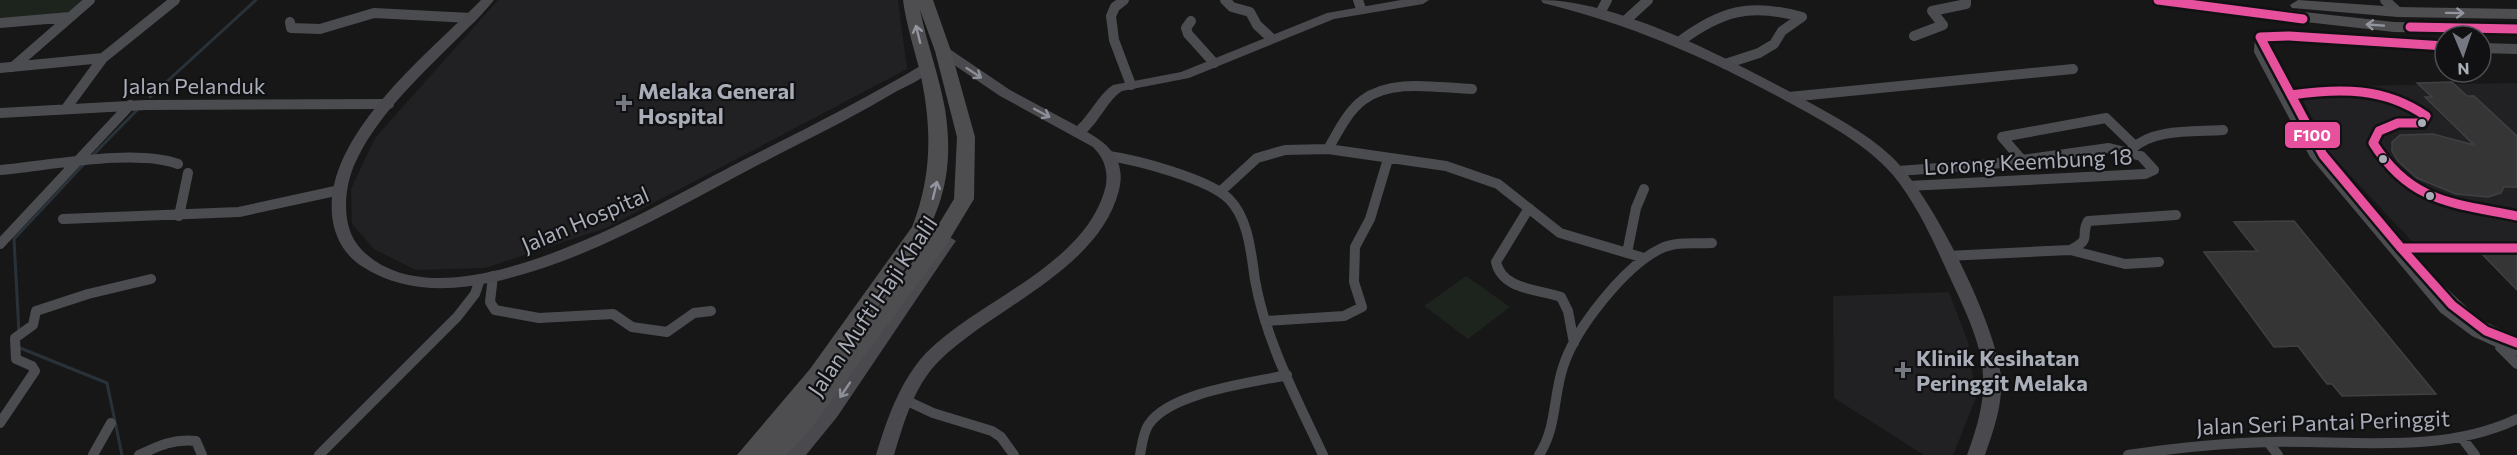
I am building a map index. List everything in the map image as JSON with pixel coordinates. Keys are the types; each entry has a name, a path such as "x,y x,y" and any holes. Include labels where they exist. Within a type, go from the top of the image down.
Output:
{"highway":[{"name":"Jalan Mufti Haji Khalil","path":"748,455 774,429 815,379 924,222 937,185 939,140 929,74 911,0"},
{"name":"Jalan Mufti Haji Khalil","path":"924,0 944,51 966,136 964,199"},
{"path":"2158,0 2347,23 2517,28"},
{"path":"2245,0 2398,12 2517,14"},
{"path":"773,455 798,429 938,242 964,199"}],"street":[{"path":"12,67 90,0"},
{"path":"67,107 103,58 175,0"},
{"name":"Jalan Hospital","path":"488,0 389,104 352,155 340,190 339,214 344,237 358,256 378,270 404,280 438,283 487,278 573,252 620,231 904,81 929,74"},
{"path":"1124,0 1118,3 1114,10 1111,35 1131,85"},
{"path":"1225,0 1232,7 1250,12 1257,25 1271,38"},
{"path":"1079,132 1095,117 1110,93 1131,85 1176,78 1271,38 1360,5 1423,0"},
{"path":"1547,0 1603,7 1625,21 1725,64 1789,97 1869,145 1898,171 1947,256 1980,325 1992,370 1991,410 1976,455"},
{"path":"1625,21 1648,0"},
{"path":"1914,36 1944,25 1932,11 1966,4 1966,0"},
{"path":"2385,0 2398,12"},
{"path":"1678,42 1716,14 1749,5 1788,10 1802,16 1801,20 1782,32 1774,44 1759,53 1725,64"},
{"path":"290,22 291,28 309,30 374,13 471,18"},
{"path":"0,24 71,17"},
{"path":"1191,21 1186,28 1188,34 1214,63"},
{"path":"2260,37 2289,36 2433,45"},
{"path":"2260,37 2323,155 2380,223 2452,305 2486,331 2517,343"},
{"path":"2260,37 2259,51 2314,154 2444,309 2475,332 2497,344 2517,351"},
{"path":"2493,48 2517,49"},
{"path":"885,455 903,399 912,383 934,356 1049,270 1091,232 1102,217 1112,194 1114,173 1109,156 1098,144 1005,93 944,51"},
{"path":"0,68 103,58"},
{"path":"1789,97 2073,69"},
{"path":"1328,148 1347,117 1371,94 1398,89 1472,89"},
{"name":"Jalan Pelanduk","path":"0,113 67,107 130,105 389,104"},
{"path":"0,244 130,105"},
{"path":"2022,160 2002,137 2083,120 2106,118 2133,148"},
{"path":"1898,171 2022,160 2094,149 2133,148 2157,136 2223,130"},
{"path":"1221,191 1257,158 1285,150 1328,148 1388,159 1446,166 1481,176 1514,194 1539,219 1560,233 1644,258"},
{"name":"Lorong Keembung 18","path":"1908,186 2134,175 2154,170 2148,161 2133,148"},
{"path":"1109,156 1127,159 1221,191 1234,205 1243,222 1265,321 1323,455"},
{"path":"0,170 131,159 170,159 178,164"},
{"path":"1265,321 1344,316 1362,307 1354,282 1355,247 1370,219 1388,159"},
{"path":"179,216 188,173"},
{"path":"1627,253 1636,208 1644,189"},
{"path":"63,219 179,216 252,211 340,190"},
{"name":"Jalan Mufti Haji Khalil","path":"796,455 831,412 931,267 955,230 964,199"},
{"path":"1529,208 1496,262 1496,269 1502,278 1511,282 1561,297 1568,311 1574,343"},
{"path":"2070,250 2084,241 2085,226 2088,221 2176,215"},
{"path":"1539,455 1550,433 1563,366 1590,317 1644,258 1662,248 1712,243"},
{"path":"1947,256 2070,250 2125,264 2159,262"},
{"path":"487,278 490,302 495,310 539,318 613,314 632,327 644,331 667,332 694,314 711,311"},
{"path":"319,455 457,317 487,278"},
{"path":"0,423 35,371 32,366 16,359 15,338 33,325 39,308 151,279"},
{"path":"2497,344 2517,363"},
{"path":"1140,455 1149,422 1181,401 1206,393 1287,375"},
{"path":"903,399 933,413 992,431 1001,437 1014,455"},
{"name":"Jalan Seri Pantai Peringgit","path":"2128,455 2180,447 2268,442 2462,438 2497,430 2517,419"},
{"path":"93,455 111,423"},
{"path":"2462,438 2475,455"},
{"path":"139,455 172,441 188,440 196,441 202,455"},
{"path":"2268,442 2278,455"}],"shaded area":[{"path":"0,0 84,0 68,13 0,20"},
{"name":"Melaka General Hospital","path":"498,0 898,0 907,69 606,228 485,268 416,270 375,250 352,224 351,189 375,138"},
{"path":"2517,83 2517,249 2421,251 2332,156 2296,87 2493,84"},
{"path":"1466,276 1510,307 1468,339 1424,306"},
{"name":"Klinik Kesihatan Peringgit Melaka","path":"1949,292 1968,342 1976,398 1953,455 1924,455 1834,398 1833,296"}],"building":[{"path":"2417,83 2454,84 2467,96 2474,96 2517,136 2517,187 2504,187 2501,193 2488,197 2456,194 2417,178 2398,161 2392,151 2392,142 2400,135 2433,134 2474,145 2425,97 2432,97"},
{"path":"2294,221 2436,394 2342,396 2332,384 2327,384 2298,346 2274,347 2204,252 2257,251 2234,222"},
{"path":"2517,253 2517,290 2482,254"}],"waterway":[{"path":"150,97 256,0"},
{"path":"94,154 138,109"},
{"path":"19,333 14,239 84,164"},
{"path":"20,348 107,383 122,455"}],"transit line":[{"name":"F100","path":"2158,0 2303,19"},
{"name":"F100","path":"2410,27 2517,29"},
{"name":"F100","path":"2433,45 2289,36 2260,37 2323,155 2401,248 2452,305 2486,331 2517,343"},
{"name":"F100","path":"2291,95 2344,90 2362,91 2395,98 2411,106 2426,116 2422,123 2398,123 2379,131 2373,143 2386,163 2400,178 2434,198 2517,216"},
{"name":"F100","path":"2401,248 2517,248"}],"place":[{"name":"Melaka General Hospital","path":"624,103"},
{"name":"Klinik Kesihatan Peringgit Melaka","path":"1903,370"}]}
